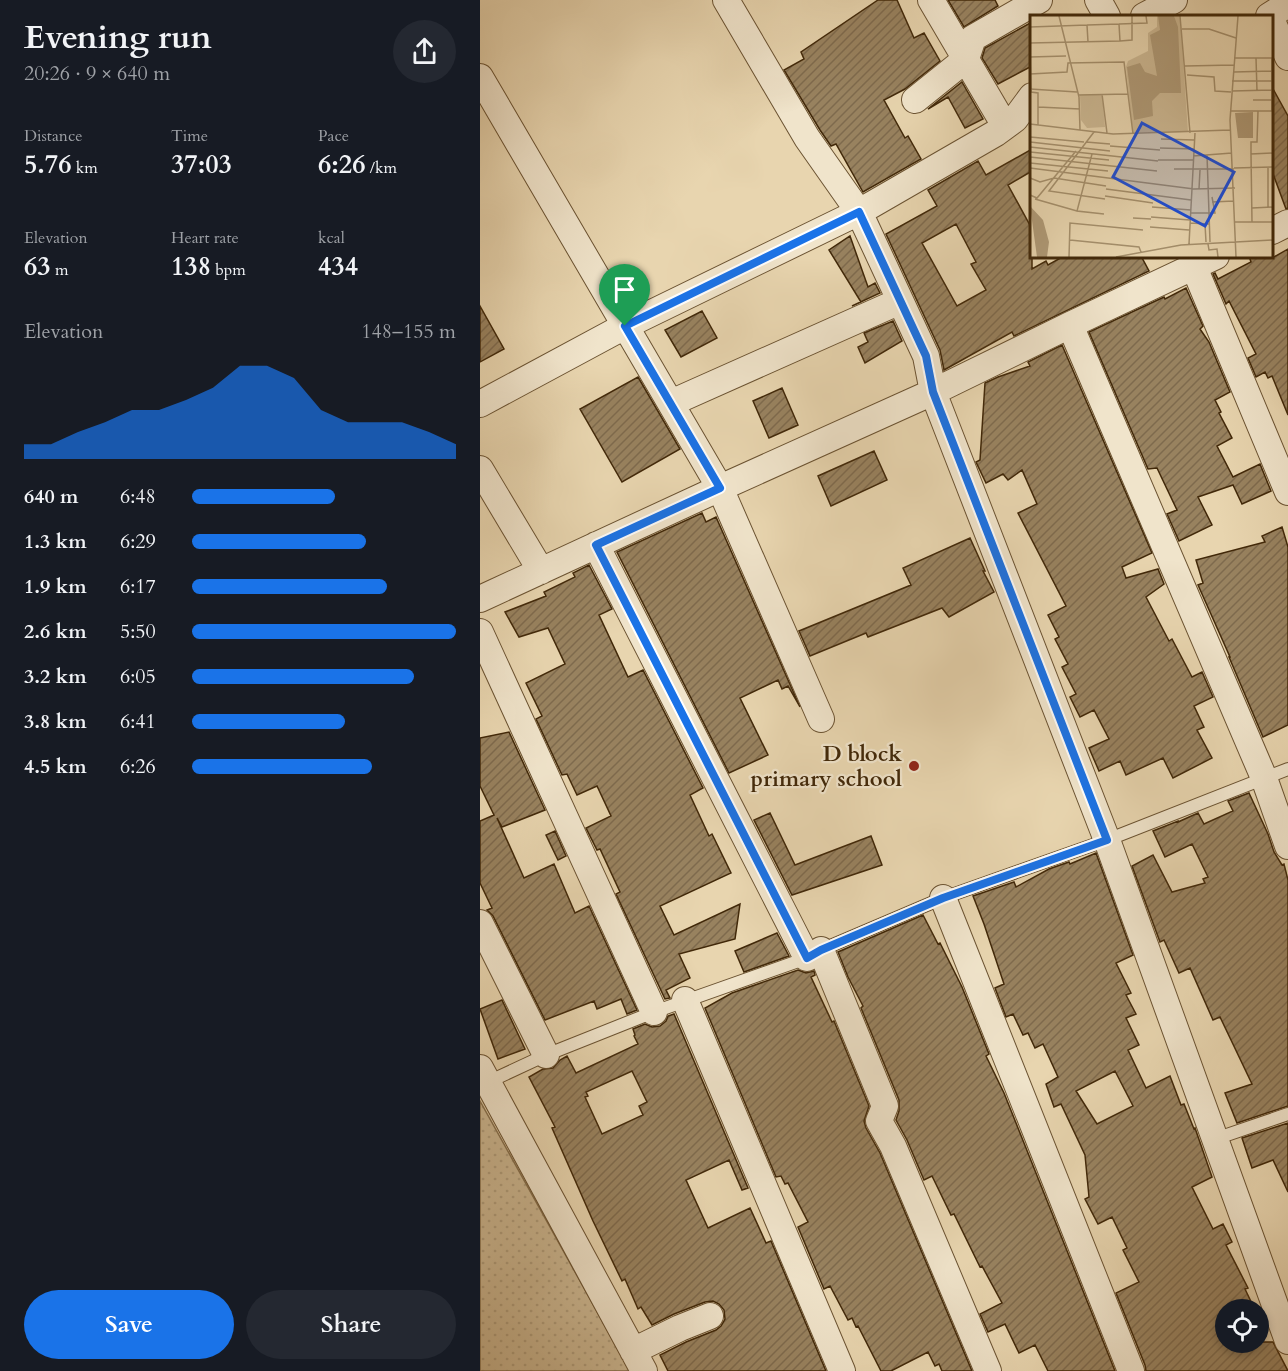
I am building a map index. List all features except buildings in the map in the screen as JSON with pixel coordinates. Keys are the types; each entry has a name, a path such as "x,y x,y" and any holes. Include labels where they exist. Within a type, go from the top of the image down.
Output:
{"street":[{"path":"726,0 807,138 859,212 926,356 933,392 1107,840 1288,1341"},
{"path":"931,0 1005,126"},
{"path":"915,100 966,59 973,38 1039,0"},
{"path":"1098,0 1106,15"},
{"path":"1146,15 1174,0"},
{"path":"1272,11 1288,57"},
{"path":"480,77 720,488 821,719"},
{"path":"480,404 625,326 859,212 996,133 1015,119 1030,99"},
{"path":"1273,230 1288,223"},
{"path":"480,599 933,392 1205,262 1288,492"},
{"path":"671,404 900,302"},
{"path":"1070,325 1264,777 1288,846"},
{"path":"480,469 542,571"},
{"path":"596,545 814,954 885,1106 879,1121 893,1146 988,1371"},
{"path":"480,633 654,1012"},
{"path":"943,898 1131,1371"},
{"path":"480,923 546,1055"},
{"path":"685,1000 842,1371"},
{"path":"484,1075 638,1361 680,1328 710,1316"}],"lane":[{"path":"484,1075 546,1055 685,1000 814,954 943,898 1107,840 1288,769"},
{"path":"1215,1139 1288,1113"}],"shaded area":[{"path":"480,1101 630,1371 480,1371"}],"place":[{"name":"D block primary school","path":"914,766"}],"route":[{"path":"859,212 926,356 933,392 1107,840 943,898 807,958 596,545 720,488 625,326 859,212"}]}
